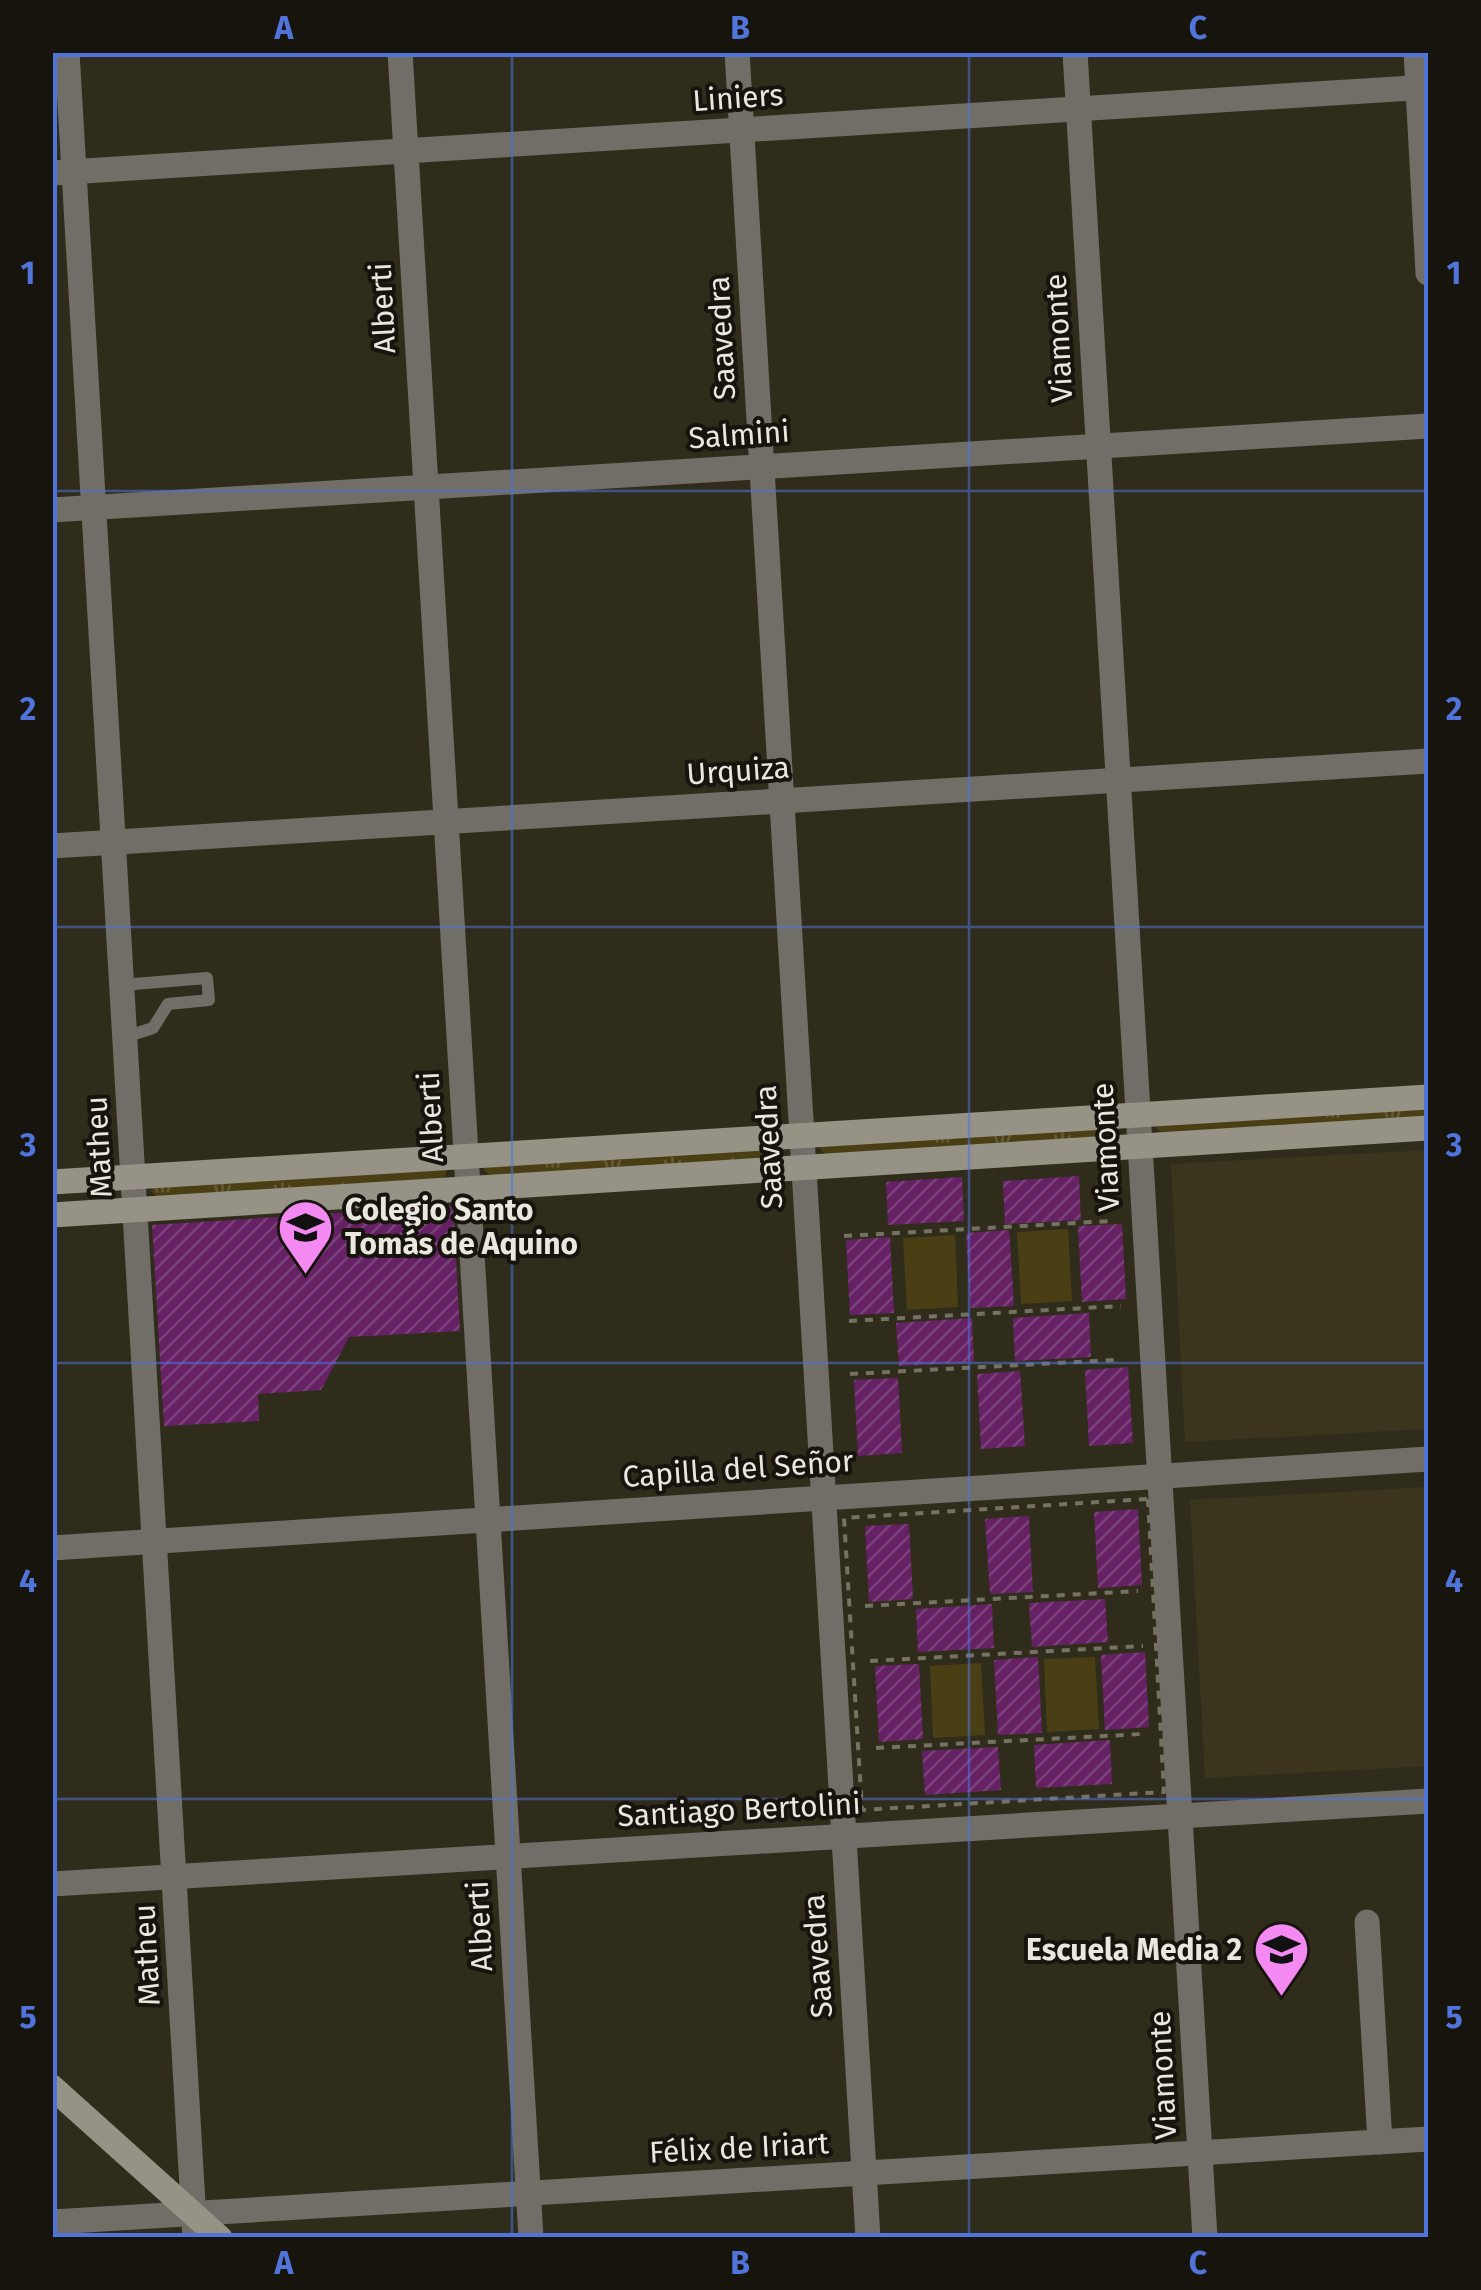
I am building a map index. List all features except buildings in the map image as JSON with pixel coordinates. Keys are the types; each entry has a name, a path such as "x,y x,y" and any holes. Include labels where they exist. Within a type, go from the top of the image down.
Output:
{"main road":[{"path":"52,1182 1428,1097"},
{"path":"52,1215 1428,1128"},
{"path":"52,2087 194,2226 220,2238"}],"street":[{"name":"Matheu","path":"67,52 63,173 94,508 194,2226"},
{"name":"Alberti","path":"400,52 531,2238"},
{"name":"Saavedra","path":"738,52 868,2238"},
{"name":"Viamonte","path":"1075,52 1205,2238"},
{"path":"1416,52 1423,88 1428,273"},
{"name":"Liniers","path":"63,173 1423,88"},
{"name":"Salmini","path":"52,510 1428,426"},
{"name":"Urquiza","path":"52,846 1428,761"},
{"name":"Capilla del Señor","path":"52,1548 1428,1458"},
{"name":"Santiago Bertolini","path":"52,1884 1428,1800"},
{"path":"1367,1922 1380,2142"},
{"name":"Félix de Iriart","path":"52,2222 194,2226 528,2194 1428,2139"}],"lane":[{"path":"122,984 207,978 209,1000 168,1004 153,1028 125,1037"}],"path":[{"path":"844,1236 1111,1221"},
{"path":"848,1321 1121,1306"},
{"path":"850,1374 1114,1360"},
{"path":"1148,1499 1164,1792 862,1810 844,1518 1148,1499"},
{"path":"866,1606 1138,1591"},
{"path":"870,1661 1143,1646"},
{"path":"876,1748 1142,1734"}],"shaded area":[{"path":"1428,1150 1428,1429 1185,1442 1171,1164"},
{"path":"1428,1487 1428,1766 1205,1778 1190,1500"}],"green space":[{"path":"1428,1106 1428,1117 1162,1133 1156,1128 1158,1124"},
{"path":"1117,1127 1113,1137 826,1154 820,1149 822,1145"},
{"path":"780,1148 777,1158 490,1175 484,1170 485,1166"},
{"path":"447,1169 444,1179 157,1197 151,1191 153,1187"},
{"path":"1068,1229 1072,1301 1021,1304 1017,1232"},
{"path":"955,1235 958,1307 907,1310 903,1238"},
{"path":"1095,1657 1099,1729 1047,1732 1044,1659"},
{"path":"981,1663 985,1735 933,1738 930,1666"}],"place":[{"name":"Colegio Santo Tomás de Aquino","path":"306,1276"},
{"name":"Escuela Media 2","path":"1281,1999"}]}
